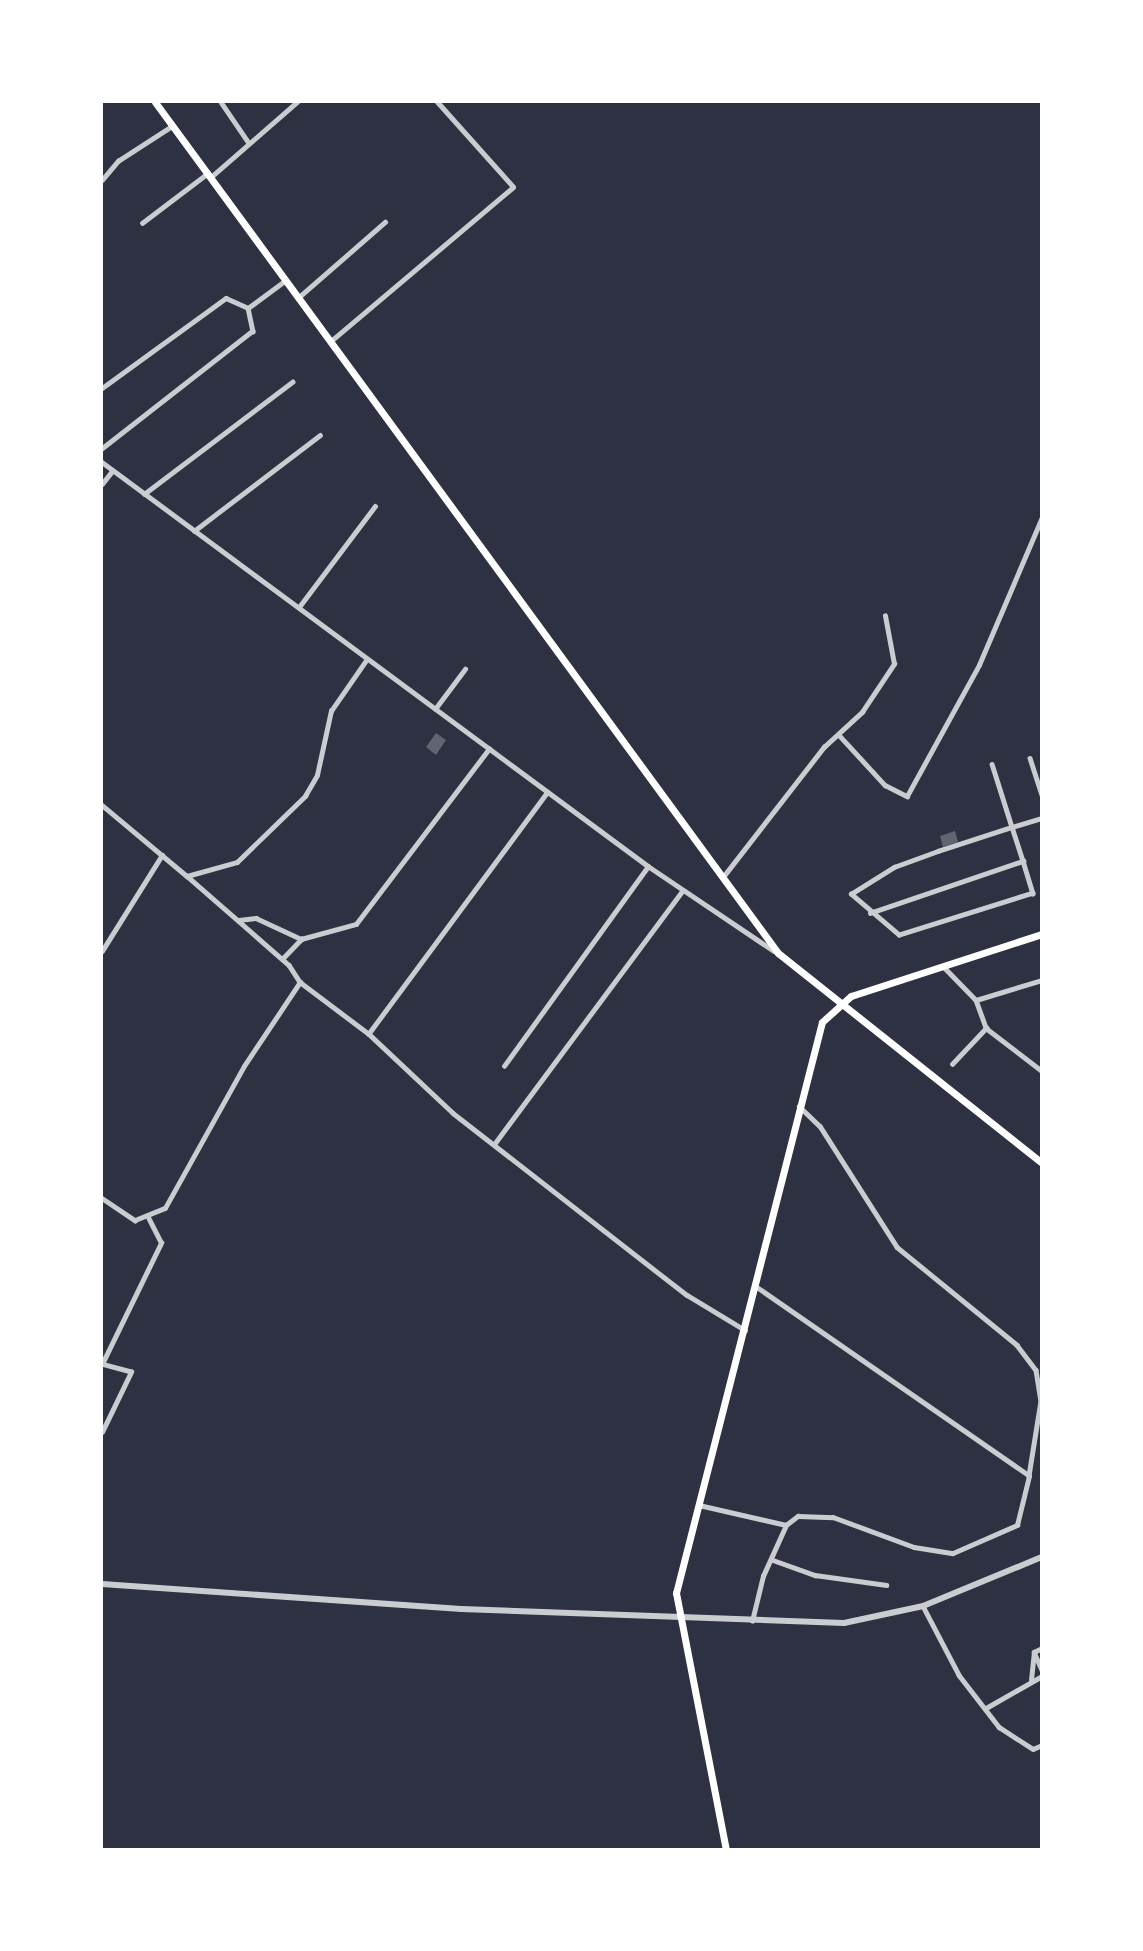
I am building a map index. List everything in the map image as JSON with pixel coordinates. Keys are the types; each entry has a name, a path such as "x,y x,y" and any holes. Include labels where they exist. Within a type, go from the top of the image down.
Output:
{"main road":[{"path":"155,102 778,953 836,1003 1041,1163"},
{"path":"726,1850 677,1618 680,1573 745,1330 798,1105 822,1022 836,1003 1041,933"}],"street":[{"path":"220,102 249,144"},
{"path":"142,223 249,144 297,102"},
{"path":"331,341 513,187 437,102"},
{"path":"102,180 104,172 173,125"},
{"path":"299,298 385,222"},
{"path":"248,308 286,280"},
{"path":"102,388 226,298 248,308"},
{"path":"102,449 253,331 248,308"},
{"path":"144,495 292,382"},
{"path":"194,531 320,435"},
{"path":"102,462 682,891 778,953"},
{"path":"102,484 112,471"},
{"path":"299,607 375,506"},
{"path":"839,735 886,785 907,796 979,665 1041,517"},
{"path":"723,877 894,664 885,616"},
{"path":"187,876 244,858 305,796 317,775 331,711 367,659"},
{"path":"435,709 465,669"},
{"path":"282,959 301,939 356,923 489,749"},
{"path":"1030,758 1041,794"},
{"path":"992,764 1012,827 1023,861 1033,893 899,935 869,913 851,894 862,881 1012,827 1041,818"},
{"path":"369,1034 548,792"},
{"path":"102,805 282,959 300,982 369,1034 453,1113 495,1143 687,1295 745,1330"},
{"path":"102,951 162,855"},
{"path":"869,913 1023,861"},
{"path":"504,1066 648,866"},
{"path":"495,1143 682,891"},
{"path":"238,920 256,918 301,939"},
{"path":"942,966 976,1000 986,1028 1041,1071"},
{"path":"976,1000 1041,980"},
{"path":"102,1198 135,1220 149,1219 164,1208 244,1066 300,982"},
{"path":"952,1064 986,1028"},
{"path":"752,1622 786,1525 798,1516 833,1517 914,1547 953,1553 1017,1525 1029,1476 1041,1401 1036,1370 1017,1345 897,1247 820,1126 798,1105"},
{"path":"102,1432 131,1372 102,1364 158,1251 159,1235 149,1219"},
{"path":"755,1286 1029,1476"},
{"path":"699,1505 786,1525"},
{"path":"102,1584 752,1622 857,1622 923,1606 1041,1557"},
{"path":"773,1560 832,1578 886,1585"},
{"path":"923,1606 959,1675 986,1708 1019,1740 1033,1749 1041,1745"},
{"path":"1034,1652 1041,1648"},
{"path":"1031,1680 1034,1652"},
{"path":"1034,1652 1041,1670"},
{"path":"986,1708 1041,1676"}],"building":[{"path":"436,733 446,740 436,755 426,747"},
{"path":"955,831 958,842 943,847 940,836"}]}
